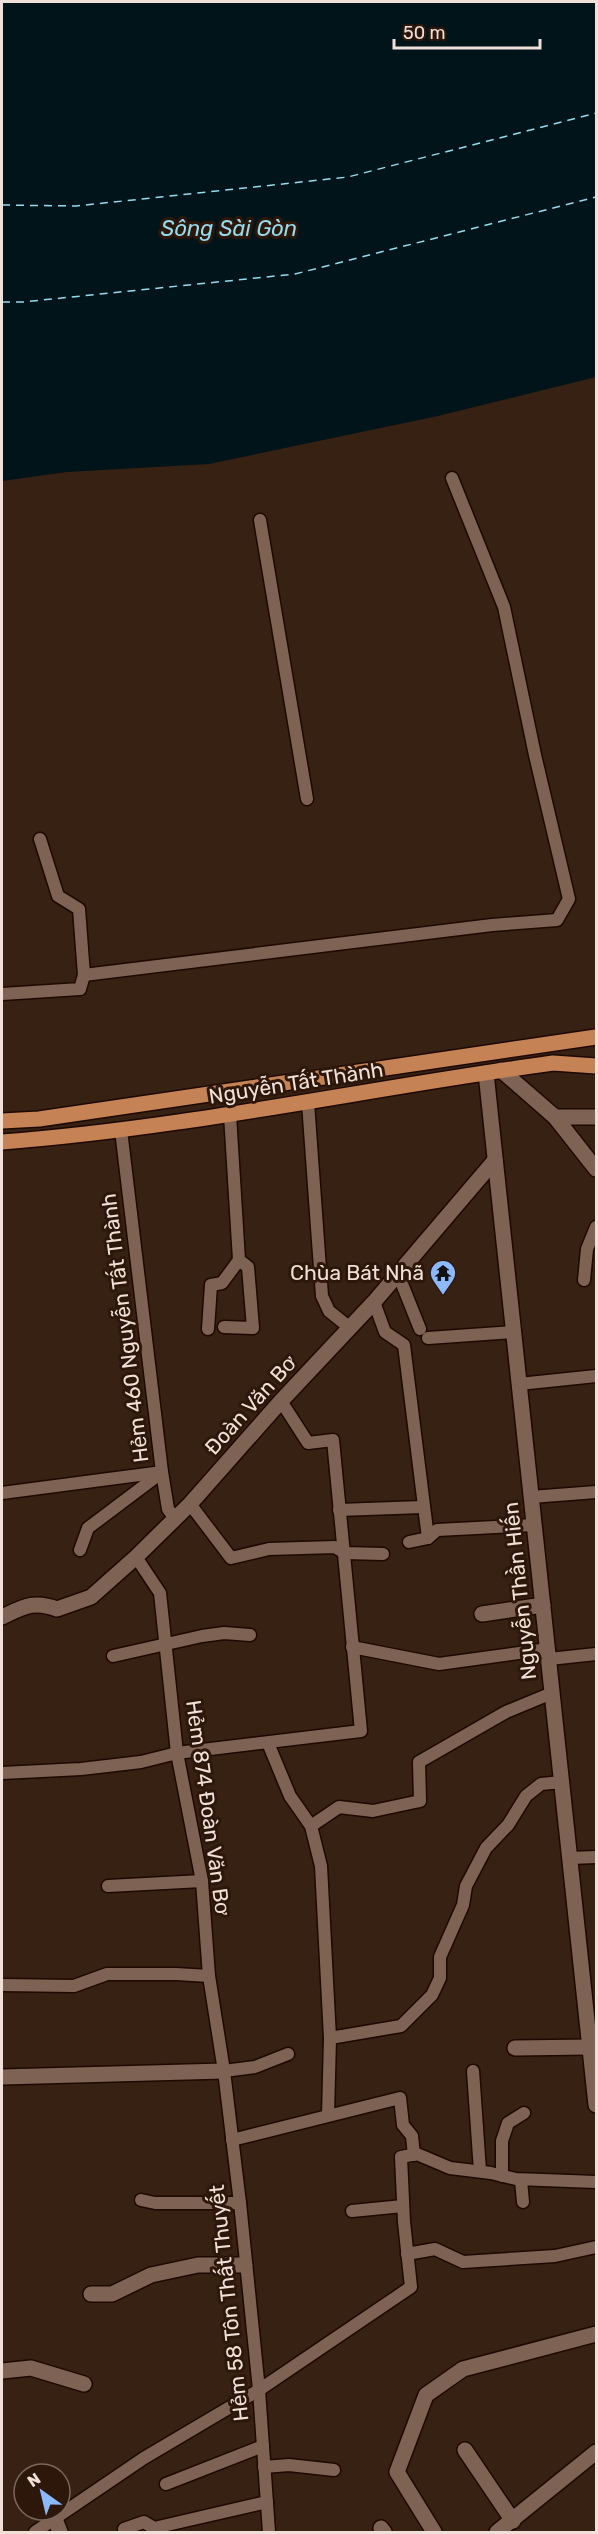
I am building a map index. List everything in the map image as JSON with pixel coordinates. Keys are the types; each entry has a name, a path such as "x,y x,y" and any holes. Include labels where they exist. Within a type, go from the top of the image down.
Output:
{"main road":[{"name":"Nguyễn Tất Thành","path":"2,1121 39,1119 597,1037"},
{"name":"Nguyễn Tất Thành","path":"574,1040 597,1043"},
{"name":"Nguyễn Tất Thành","path":"2,1142 121,1130 230,1115 553,1063 597,1066"}],"street":[{"path":"501,1070 555,1117 597,1169"},
{"name":"Nguyễn Thần Hiến","path":"486,1073 597,2105"},
{"path":"555,1117 597,1117"},
{"name":"Đoàn Văn Bơ","path":"2,1617 32,1605 41,1603 57,1609 91,1597 136,1557 190,1504 281,1401 374,1302 495,1160"},
{"path":"482,1614 543,1605"},
{"path":"515,2048 590,2047"},
{"path":"2,2077 224,2071"},
{"path":"91,2294 112,2294 151,2275 198,2265 245,2265"},
{"path":"434,2532 397,2472 426,2395 463,2369 597,2334"},
{"path":"2,2372 31,2368 84,2384"},
{"path":"465,2450 513,2521"},
{"path":"497,2532 597,2452"}],"lane":[{"path":"84,975 480,927 557,920 569,899 535,755 504,607 452,478"},
{"path":"260,520 308,799"},
{"path":"2,994 80,989 84,975 79,909 58,896 40,839"},
{"path":"308,1102 322,1296 329,1311 350,1328"},
{"path":"208,1329 210,1286 222,1282 239,1260 230,1115"},
{"name":"Hẻm 460 Nguyễn Tất Thành","path":"121,1130 162,1473 168,1509 175,1519"},
{"path":"584,1280 587,1248 597,1227"},
{"path":"224,1327 253,1328 248,1267 239,1260"},
{"path":"398,1274 424,1334 514,1332"},
{"path":"374,1302 385,1332 404,1345 422,1507 428,1538"},
{"path":"519,1384 597,1376"},
{"path":"2,1773 91,1768 141,1762 177,1753 361,1731 333,1440 308,1443 281,1401"},
{"path":"2,1493 162,1473"},
{"path":"80,1550 88,1528 162,1473"},
{"path":"531,1497 597,1492"},
{"path":"190,1504 231,1558 269,1549 335,1547 343,1551 382,1554"},
{"path":"339,1510 422,1507"},
{"path":"410,1542 428,1538 437,1530 534,1525"},
{"name":"Hẻm 874 Đoàn Văn Bơ","path":"136,1557 160,1593 177,1753 202,1881 209,1976 224,2071"},
{"path":"113,1656 166,1643 224,1634 250,1635"},
{"path":"352,1647 439,1664 548,1654 597,1654"},
{"path":"311,1826 339,1807 373,1811 420,1801 419,1762 506,1712 552,1693"},
{"path":"268,1743 290,1796 311,1826 321,1866 330,2038 328,2115"},
{"path":"330,2038 401,2026 432,1995 440,1978 440,1957 463,1905 466,1886 486,1848 508,1825 526,1796 541,1784 562,1782"},
{"path":"570,1858 597,1857"},
{"path":"108,1886 202,1881"},
{"path":"2,1984 74,1986 107,1974 209,1976"},
{"path":"224,2071 255,2067 288,2054"},
{"name":"Hẻm 58 Tôn Thất Thuyết","path":"224,2071 259,2391 269,2532"},
{"path":"473,2071 480,2172"},
{"path":"232,2140 400,2098 404,2125 412,2136 414,2155"},
{"path":"502,2176 502,2141 508,2123 524,2113"},
{"path":"35,2532 58,2526 144,2458 259,2391 411,2287 401,2157 414,2155 450,2168 521,2180 597,2182"},
{"path":"521,2180 523,2202"},
{"path":"141,2200 167,2204 240,2203"},
{"path":"352,2211 403,2206"},
{"path":"407,2254 435,2249 463,2262 555,2256 597,2247"},
{"path":"166,2484 262,2446"},
{"path":"264,2467 289,2465 334,2470"},
{"path":"124,2529 144,2522 154,2528 267,2502"}],"water":[{"name":"Sông Sài Gòn","path":"2,2 596,2 596,377 438,416 209,464 67,472 2,481"}],"ferry route":[{"path":"2,205 76,206 348,177 596,113"},
{"path":"2,302 23,302 295,274 596,197"}],"place":[{"name":"Chùa Bát Nhã","path":"443,1296"}]}
